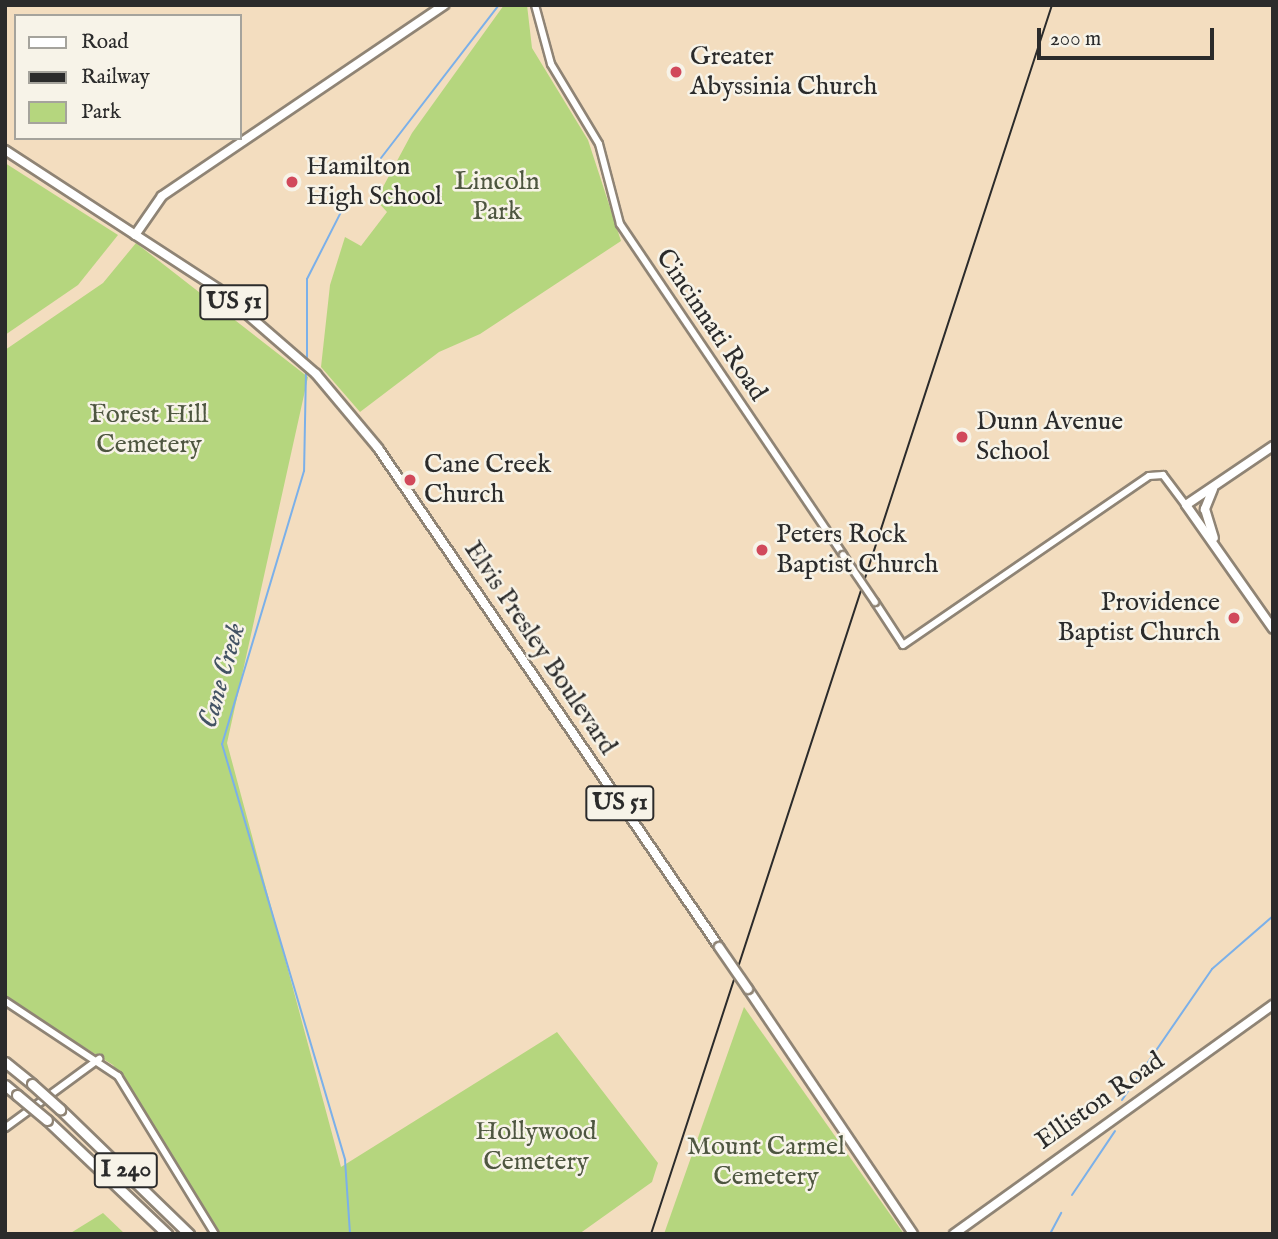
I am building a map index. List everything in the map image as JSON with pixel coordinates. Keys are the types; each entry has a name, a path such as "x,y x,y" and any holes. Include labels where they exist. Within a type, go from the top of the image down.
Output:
{"highway":[{"name":"I 240","path":"5,1062 60,1108 189,1234"},
{"name":"I 240","path":"5,1085 47,1120 167,1234"}],"main road":[{"path":"135,235 180,183 444,5"},
{"name":"Elvis Presley Boulevard","path":"5,150 218,289 316,374 378,448 913,1234"},
{"path":"1273,446 1186,505 1273,629"},
{"path":"1217,484 1205,520 1222,556"},
{"name":"Elliston Road","path":"954,1234 1273,1005"}],"street":[{"name":"Cincinnati Road","path":"536,5 551,64 599,144 620,223 903,645 1149,476 1163,475 1186,505"},
{"path":"5,1001 99,1059 118,1076 215,1234"},
{"path":"5,1128 99,1059"}],"green space":[{"name":"Lincoln Park","path":"504,5 527,5 532,48 588,140 621,241 480,334 439,352 360,412 321,367 330,285 345,237 361,246 387,212 376,200 412,133"},
{"path":"5,163 118,235 78,285 5,335"},
{"name":"Forest Hill Cemetery","path":"136,243 308,377 227,743 341,1167 557,1032 658,1163 652,1182 579,1234 219,1234 113,1065 5,998 5,350 103,283"},
{"name":"Mount Carmel Cemetery","path":"744,1007 904,1234 664,1234"},
{"path":"103,1213 125,1234 69,1234"}],"waterway":[{"name":"Cane Creek","path":"381,158 499,5"},
{"name":"Cane Creek","path":"307,361 307,279 342,210"},
{"name":"Cane Creek","path":"306,370 304,471 222,744 345,1160 350,1234"},
{"path":"1122,1100 1212,969 1273,916"},
{"path":"1072,1195 1115,1131"},
{"path":"1050,1234 1061,1213"}],"railway":[{"path":"651,1234 1052,5"}],"place":[{"name":"Greater Abyssinia Church","path":"676,72"},
{"name":"Hamilton High School","path":"292,182"},
{"name":"Dunn Avenue School","path":"962,437"},
{"name":"Cane Creek Church","path":"410,480"},
{"name":"Peters Rock Baptist Church","path":"762,550"},
{"name":"Providence Baptist Church","path":"1234,618"}],"park label":[{"name":"Hollywood Cemetery","path":"536,1147"}]}
